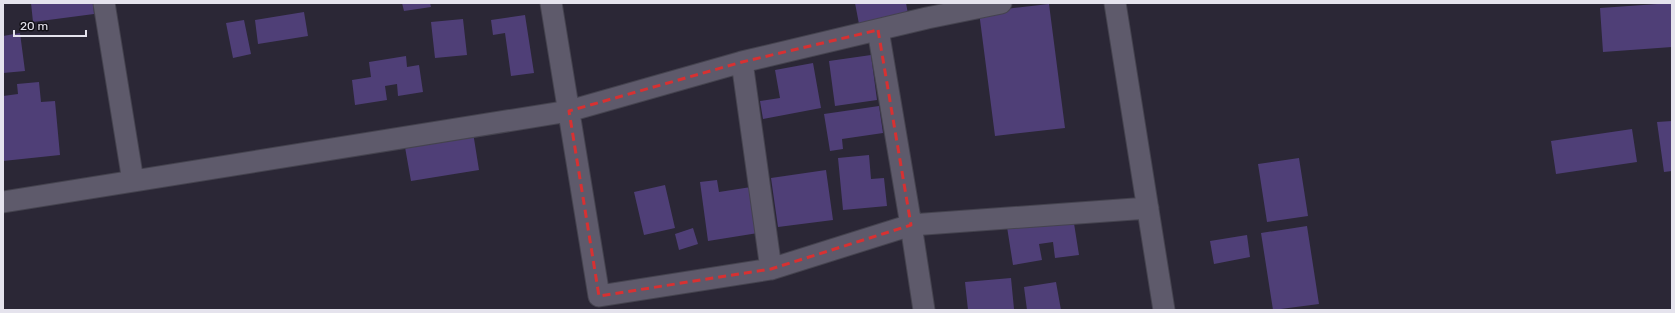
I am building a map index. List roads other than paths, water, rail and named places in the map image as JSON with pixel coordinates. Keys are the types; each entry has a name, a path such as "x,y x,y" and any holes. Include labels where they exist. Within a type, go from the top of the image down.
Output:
{"street":[{"path":"104,3 133,181"},
{"path":"551,3 599,296 771,269 911,225 1148,208"},
{"path":"3,202 569,111 742,62 878,30 926,10 1001,3"},
{"path":"1115,3 1164,310"},
{"path":"878,30 924,310"},
{"path":"742,62 771,269"}]}
